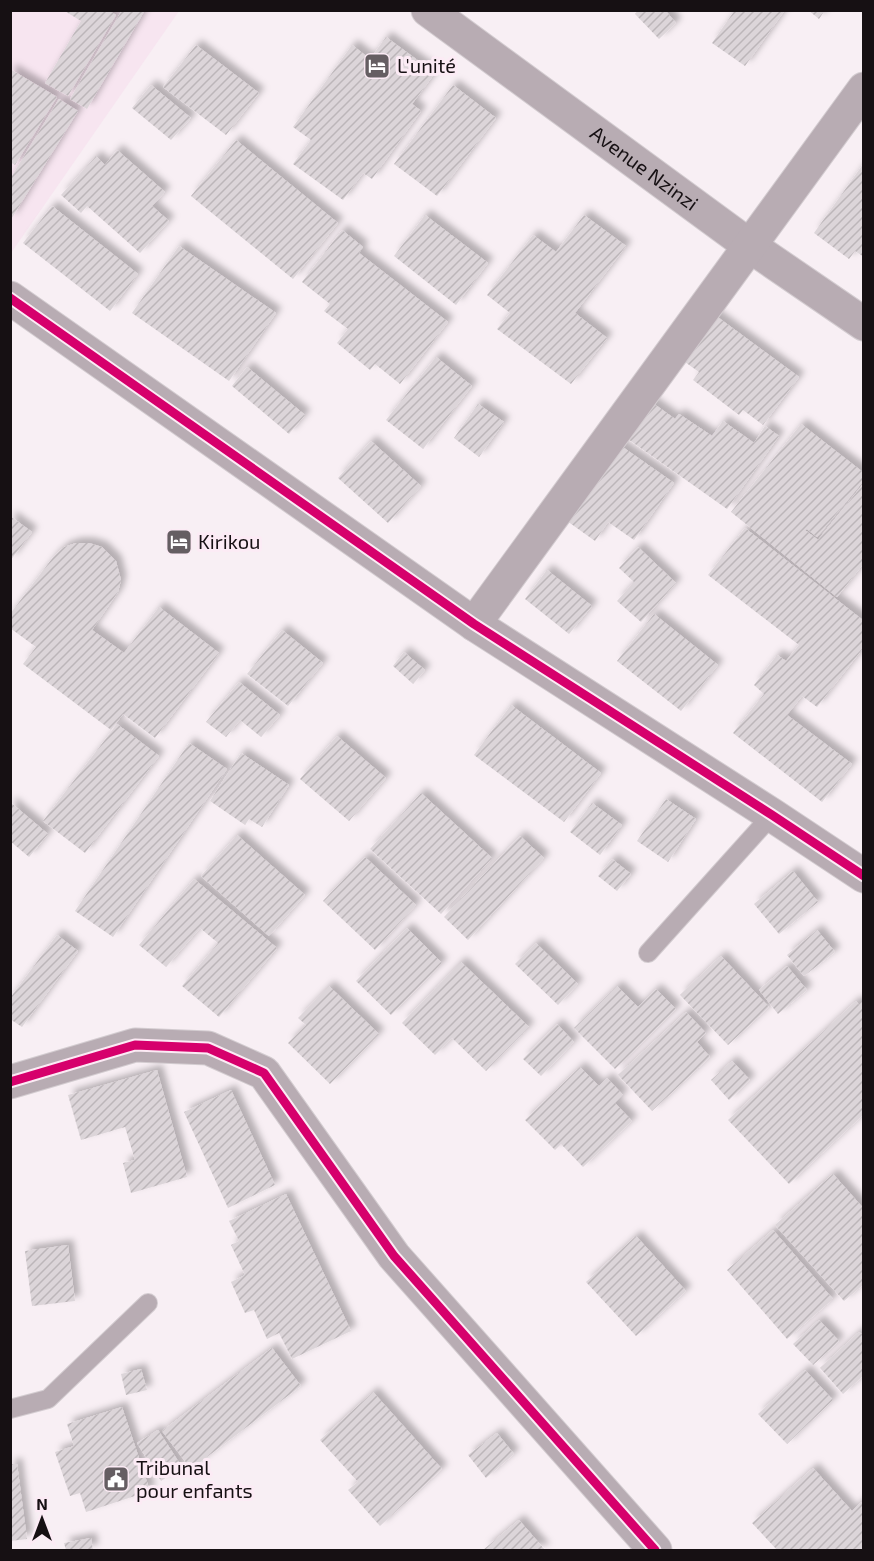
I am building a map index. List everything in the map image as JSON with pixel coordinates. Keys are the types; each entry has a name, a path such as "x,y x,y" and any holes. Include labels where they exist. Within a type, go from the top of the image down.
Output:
{"street":[{"name":"Avenue Nzinzi","path":"428,10 750,246 864,324"},
{"path":"474,624 864,89"},
{"path":"10,297 474,624 864,876"},
{"path":"10,1082 135,1045 208,1048 264,1073 394,1256 655,1551"}],"lane":[{"path":"648,953 772,815"},
{"path":"10,1409 48,1399 148,1303"}],"shaded area":[{"path":"11,11 179,11 11,253"}],"building":[{"path":"63,10 108,10 116,15 68,96 45,83 81,21"},
{"path":"122,10 145,10 87,109 70,99"},
{"path":"639,10 665,10 676,23 659,39 635,14"},
{"path":"735,10 785,10 745,66 712,43"},
{"path":"808,10 825,10 819,19"},
{"path":"386,37 435,73 412,104 421,111 372,179 363,173 343,200 293,164 311,140 293,127 352,45 370,59"},
{"path":"196,45 259,93 226,135 163,87"},
{"path":"10,69 57,97 15,165 10,162"},
{"path":"151,85 191,118 171,140 132,108"},
{"path":"453,85 496,118 437,196 394,164"},
{"path":"59,99 78,111 10,221 10,179"},
{"path":"236,140 338,223 293,279 191,196"},
{"path":"117,150 165,192 152,206 169,221 140,253 87,206 81,213 61,195 96,156 105,165"},
{"path":"864,163 864,257 855,251 849,259 814,233"},
{"path":"52,206 138,274 110,311 23,243"},
{"path":"425,215 488,263 456,305 394,256"},
{"path":"584,215 626,246 575,313 607,338 571,384 497,329 510,313 487,295 533,235 556,252"},
{"path":"342,230 363,247 359,253 448,322 400,384 375,364 370,370 337,343 348,329 324,311 330,304 302,282"},
{"path":"179,246 276,313 229,381 132,313"},
{"path":"708,310 799,377 763,425 743,410 739,415 693,380 699,372 675,355"},
{"path":"436,357 472,386 423,449 386,420"},
{"path":"247,367 305,415 289,434 232,386"},
{"path":"643,396 675,419 679,414 712,436 723,421 754,443 765,426 779,436 727,509 618,432"},
{"path":"478,404 504,422 479,457 454,438"},
{"path":"801,424 864,473 864,480 817,537 807,529 805,530 818,540 864,483 864,563 837,597 731,512"},
{"path":"371,441 421,486 388,523 338,478"},
{"path":"614,441 674,483 634,540 608,522 595,541 560,516"},
{"path":"10,516 32,532 10,561"},
{"path":"745,528 864,621 864,647 817,707 802,696 787,715 852,764 822,802 733,733 764,694 754,685 777,655 786,661 799,645 708,575"},
{"path":"76,543 89,543 102,547 116,561 121,580 118,592 92,630 124,653 159,607 219,653 155,738 123,714 111,730 23,664 36,647 10,628 10,614 54,556 64,547"},
{"path":"638,547 676,583 641,622 617,601 634,582 619,568"},
{"path":"547,570 592,606 569,634 525,599"},
{"path":"654,614 718,665 681,711 617,661"},
{"path":"282,630 323,663 288,706 247,674"},
{"path":"404,652 425,670 413,684 393,666"},
{"path":"239,682 280,715 261,737 240,720 226,737 206,722"},
{"path":"511,705 601,773 564,822 474,755"},
{"path":"117,724 159,756 85,853 43,821"},
{"path":"337,736 386,778 349,821 300,779"},
{"path":"189,743 227,769 113,937 75,911"},
{"path":"241,753 289,785 262,827 249,819 245,825 210,801"},
{"path":"421,793 492,858 441,914 370,849"},
{"path":"666,799 696,819 668,862 637,841"},
{"path":"10,802 48,834 29,857 10,841"},
{"path":"592,803 622,825 600,855 570,832"},
{"path":"237,835 305,895 269,936 201,876"},
{"path":"520,836 544,858 468,940 444,917"},
{"path":"365,857 416,905 375,950 323,901"},
{"path":"612,859 631,874 617,891 598,876"},
{"path":"793,871 818,902 779,934 754,904"},
{"path":"194,879 277,948 219,1017 182,986 218,943 200,928 166,967 139,945"},
{"path":"407,928 442,963 391,1015 356,981"},
{"path":"817,930 835,952 804,976 787,955"},
{"path":"57,935 78,951 22,1027 10,1019 10,998"},
{"path":"536,943 578,984 558,1005 515,964"},
{"path":"721,956 769,1007 728,1045 680,995"},
{"path":"461,962 529,1027 486,1071 452,1038 435,1055 402,1023"},
{"path":"787,966 807,990 778,1014 759,990"},
{"path":"329,986 379,1034 330,1084 288,1043 306,1025 298,1018"},
{"path":"617,986 638,1007 656,989 676,1009 615,1069 574,1028"},
{"path":"856,1001 859,1005 864,1001 864,1114 789,1184 728,1120"},
{"path":"686,1012 706,1033 697,1042 710,1057 652,1111 618,1075"},
{"path":"557,1024 574,1042 541,1076 523,1059"},
{"path":"732,1061 750,1080 729,1100 711,1080"},
{"path":"580,1067 599,1086 607,1078 623,1095 615,1103 632,1121 583,1167 561,1144 555,1150 525,1120"},
{"path":"157,1070 187,1177 131,1193 123,1163 135,1160 125,1127 81,1140 68,1095"},
{"path":"231,1090 275,1185 228,1208 184,1112"},
{"path":"833,1174 864,1209 864,1284 844,1301 775,1225"},
{"path":"286,1194 351,1331 292,1359 279,1333 267,1339 254,1310 245,1313 231,1282 245,1275 231,1245 239,1241 229,1221"},
{"path":"773,1230 833,1299 787,1339 727,1270"},
{"path":"636,1236 686,1291 636,1336 586,1282"},
{"path":"68,1245 75,1301 32,1306 25,1251"},
{"path":"819,1320 839,1341 813,1365 793,1344"},
{"path":"859,1332 864,1336 864,1375 843,1394 820,1368"},
{"path":"272,1348 301,1386 191,1469 162,1431"},
{"path":"141,1369 147,1390 126,1395 121,1374"},
{"path":"805,1370 833,1400 787,1444 758,1414"},
{"path":"373,1392 442,1469 380,1526 348,1490 358,1482 320,1440"},
{"path":"122,1407 150,1491 86,1512 80,1493 70,1496 55,1452 74,1446 67,1424"},
{"path":"158,1430 182,1467 161,1481 137,1443"},
{"path":"497,1433 514,1454 486,1478 468,1455"},
{"path":"10,1464 17,1464 27,1539 10,1541"},
{"path":"813,1468 852,1511 861,1502 864,1504 864,1550 777,1550 752,1523"},
{"path":"519,1520 545,1550 483,1550"},
{"path":"91,1538 93,1550 66,1550 64,1543"}],"cycle path":[{"path":"10,298 474,624 864,876"},
{"path":"10,1082 135,1045 208,1048 264,1073 394,1256 655,1550"}],"place":[{"name":"L'unité","path":"377,66"},
{"name":"Kirikou","path":"179,542"},
{"name":"Tribunal pour enfants","path":"116,1479"}]}
